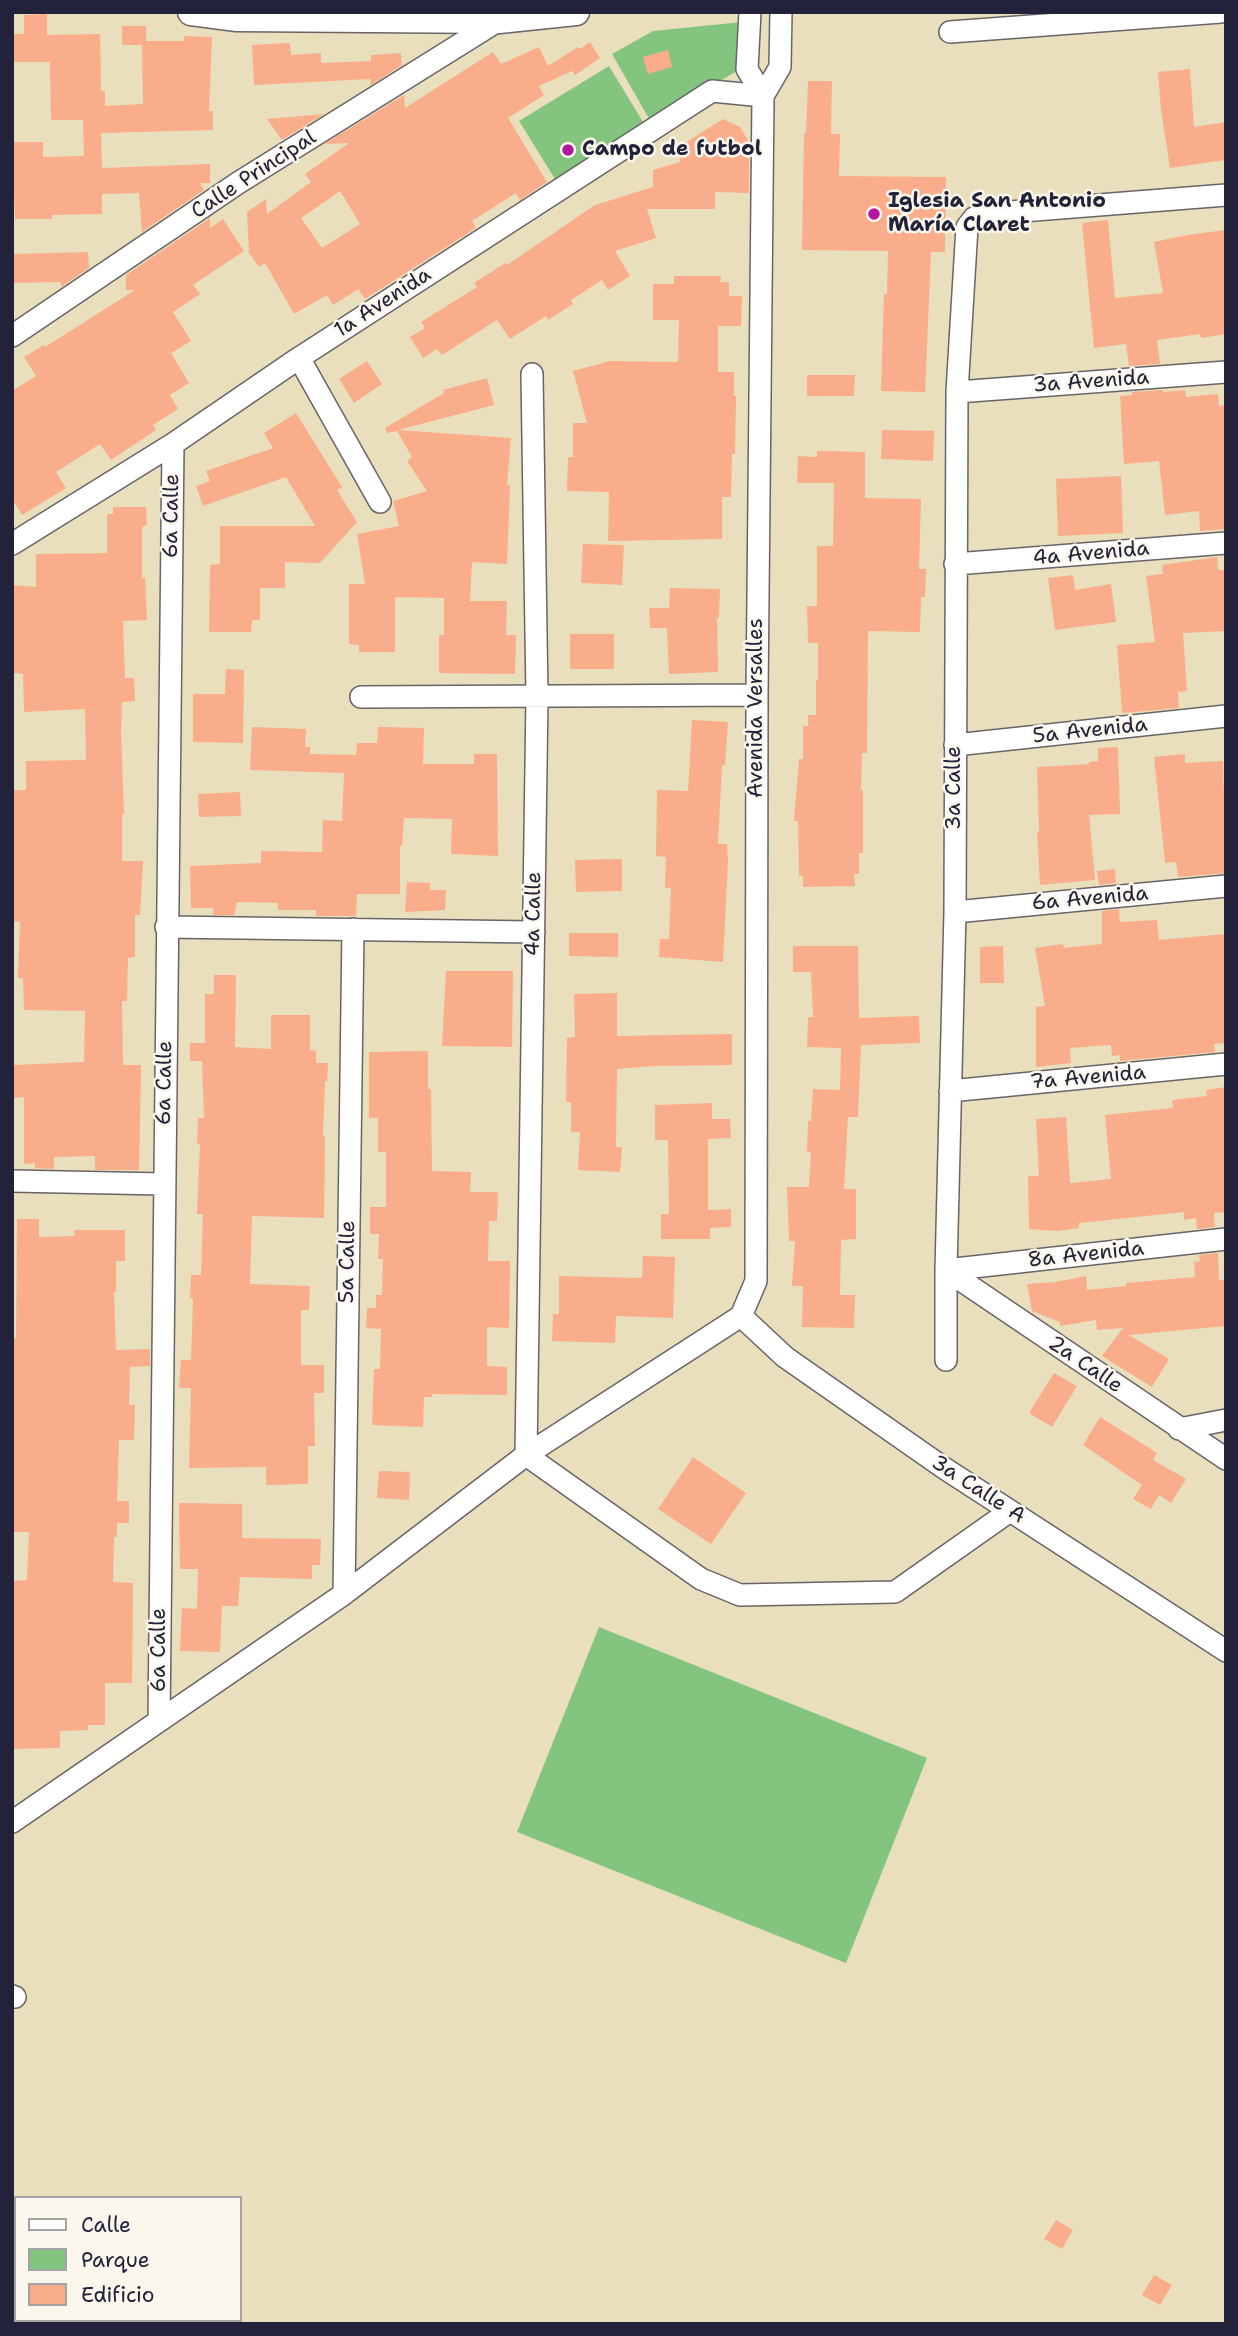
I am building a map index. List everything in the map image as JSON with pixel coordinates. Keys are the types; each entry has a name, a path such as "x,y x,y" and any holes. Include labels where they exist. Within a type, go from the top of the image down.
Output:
{"street":[{"path":"191,12 237,18 499,20 576,12"},
{"name":"Avenida Versalles","path":"750,12 747,69 763,96"},
{"name":"Avenida Versalles","path":"741,1316 756,1281 757,695 763,96 780,67 781,12"},
{"path":"950,32 1221,12"},
{"name":"Calle Principal","path":"12,337 238,183 499,20"},
{"name":"1a Avenida","path":"12,544 173,444 299,358 712,91 763,96"},
{"name":"3a Calle","path":"946,1360 955,912 957,392 967,228 974,218 984,214 1226,195"},
{"path":"299,358 380,502"},
{"name":"3a Avenida","path":"957,392 1226,372"},
{"name":"4a Calle","path":"526,1455 537,697 532,374"},
{"name":"6a Calle","path":"159,1721 173,444"},
{"name":"4a Avenida","path":"956,565 1226,543"},
{"path":"361,697 757,695"},
{"name":"5a Avenida","path":"955,745 1226,716"},
{"name":"6a Avenida","path":"955,912 1226,886"},
{"path":"166,927 534,932"},
{"name":"5a Calle","path":"344,1594 353,929"},
{"name":"7a Avenida","path":"950,1091 1226,1065"},
{"path":"12,1181 164,1184"},
{"name":"8a Avenida","path":"946,1270 1226,1239"},
{"name":"2a Calle","path":"946,1270 1226,1459"},
{"path":"12,1822 344,1594 526,1455 741,1316"},
{"name":"3a Calle A","path":"741,1316 785,1357 944,1468 1226,1651"},
{"path":"1179,1429 1226,1420"},
{"path":"526,1455 701,1580 740,1595 895,1592 1010,1511"}],"green space":[{"path":"742,22 747,65 651,122 612,54 653,31"},
{"name":"Campo de futbol","path":"609,66 643,122 555,179 519,121"},
{"path":"599,1627 927,1758 846,1963 517,1832"}],"building":[{"path":"47,14 47,35 100,34 101,91 105,91 105,106 143,104 142,45 122,45 122,26 146,26 146,41 184,41 184,36 212,37 209,111 213,111 213,130 101,133 102,168 210,164 210,183 200,183 204,190 142,232 139,193 102,194 102,214 52,215 52,219 15,219 12,142 43,142 43,157 84,156 83,120 51,120 50,62 12,62 12,34 24,34 24,15"},
{"path":"590,42 600,58 575,75 572,71 539,86 544,95 508,118 547,182 520,200 516,193 472,221 476,228 365,299 358,289 333,305 327,295 294,314 265,263 259,267 249,253 247,212 266,199 267,214 311,182 305,174 349,143 324,144 404,95 405,108 493,52 501,64 539,47 548,66 578,47 580,49","holes":["340,191 360,224 322,248 301,218"]},
{"path":"290,43 291,55 321,53 321,63 371,61 371,55 401,53 402,65 371,85 370,79 254,85 252,45"},
{"path":"668,50 672,67 648,74 643,57"},
{"path":"1190,69 1194,127 1226,122 1226,160 1170,168 1158,72"},
{"name":"Iglesia San Antonio María Claret","path":"808,81 832,81 831,134 840,134 839,176 946,177 945,252 931,252 925,392 881,391 888,251 802,250 804,133"},
{"path":"324,114 282,140 267,119"},
{"path":"723,119 740,127 749,142 749,193 715,192 715,209 647,209 656,238 615,251 630,276 608,290 602,280 571,300 573,304 548,320 546,316 510,339 497,320 442,355 437,349 423,358 410,337 425,328 421,322 477,287 474,283 505,263 507,265 595,205 653,187 653,170 680,162 680,146"},
{"path":"210,218 210,228 223,219 244,251 193,285 200,294 173,312 191,341 171,353 189,383 170,395 178,409 153,425 156,430 111,460 100,444 56,472 66,488 22,515 12,499 12,391 36,376 24,357 44,345 45,347 135,290 126,290 126,275"},
{"path":"1108,220 1115,298 1163,293 1154,242 1226,230 1226,334 1201,338 1200,334 1157,340 1160,364 1129,366 1126,344 1094,348 1082,223"},
{"path":"88,252 89,268 61,287 61,282 12,283 12,254"},
{"path":"674,276 721,276 720,282 729,282 729,296 742,296 741,326 718,326 718,372 734,372 736,396 731,497 722,497 722,539 608,541 609,492 567,491 568,457 573,457 573,423 587,423 573,371 610,361 678,362 679,320 653,320 653,284 674,284"},
{"path":"367,361 382,384 354,403 339,379"},
{"path":"807,375 855,375 854,396 807,396"},
{"path":"487,378 494,405 398,430 511,438 507,485 510,486 507,564 472,562 470,601 507,601 506,635 516,635 515,674 439,673 439,635 444,635 444,598 395,597 395,652 359,652 359,645 349,644 349,584 365,584 357,534 399,526 393,501 427,491 407,461 412,457 397,431 387,433 385,428 444,393 443,390"},
{"path":"1185,390 1186,397 1218,394 1219,406 1226,405 1226,529 1200,531 1199,511 1165,515 1159,461 1124,464 1120,396 1132,395 1132,392"},
{"path":"296,413 342,487 337,490 357,522 320,563 285,562 285,588 260,588 260,620 252,620 251,632 209,632 210,565 220,564 220,526 315,526 286,477 203,506 196,486 210,481 206,471 273,448 264,433"},
{"path":"882,430 934,431 933,461 881,459"},
{"path":"817,451 865,452 865,498 921,499 919,569 926,569 925,597 921,597 920,632 868,631 867,753 862,753 861,790 863,853 859,853 859,874 854,874 855,886 803,887 803,876 799,876 798,821 794,821 799,759 803,759 803,726 808,726 808,715 816,715 818,643 808,643 807,606 817,606 817,546 833,546 834,483 797,483 798,456 817,457"},
{"path":"1121,476 1123,533 1058,536 1056,479"},
{"path":"113,507 146,507 147,525 142,527 142,578 145,578 147,620 123,621 125,678 134,678 135,701 122,702 121,729 124,814 122,861 143,861 140,915 135,915 135,957 128,958 127,1001 122,1001 123,1065 141,1065 139,1170 95,1170 95,1156 54,1157 54,1169 35,1168 35,1163 24,1164 24,1097 14,1098 13,1065 84,1062 85,1011 24,1010 23,978 18,978 20,922 12,921 12,790 26,790 26,761 86,760 85,709 24,712 23,674 12,673 12,585 36,587 36,554 107,553 107,514 113,514"},
{"path":"583,544 624,545 622,585 581,583"},
{"path":"1217,557 1218,570 1226,570 1226,631 1183,633 1187,691 1178,692 1179,708 1122,713 1117,645 1155,642 1146,576 1163,574 1162,565"},
{"path":"1073,575 1075,590 1111,584 1116,622 1055,630 1048,578"},
{"path":"670,588 720,589 717,618 718,672 669,674 667,628 650,628 649,608 669,608"},
{"path":"570,634 614,634 614,669 570,669"},
{"path":"226,669 244,670 243,743 193,742 193,694 225,694"},
{"path":"692,720 728,722 725,765 722,765 718,844 727,844 728,861 723,962 659,957 660,939 669,939 671,888 665,888 666,857 656,856 657,790 688,791"},
{"path":"252,727 306,729 305,747 310,747 310,754 356,755 357,743 377,743 378,727 424,728 423,764 474,764 474,754 497,754 498,856 451,854 452,819 404,818 400,846 400,894 357,894 356,916 316,916 316,910 278,910 278,903 237,902 234,915 213,915 213,908 191,908 190,866 261,863 261,851 322,852 323,820 342,821 344,773 250,770"},
{"path":"1118,747 1120,814 1089,815 1095,880 1040,885 1037,767 1089,764 1098,761 1098,748"},
{"path":"1185,754 1185,763 1223,761 1226,873 1178,877 1176,862 1165,863 1154,757"},
{"path":"240,792 241,816 199,817 198,794"},
{"path":"622,859 622,891 576,892 575,860"},
{"path":"1115,869 1116,883 1099,885 1097,871"},
{"path":"407,882 430,883 430,890 446,890 445,910 405,912"},
{"path":"1119,909 1120,922 1157,920 1159,940 1226,934 1226,1043 1214,1044 1215,1052 1120,1061 1120,1055 1112,1056 1111,1045 1070,1048 1071,1063 1036,1067 1036,1007 1045,1006 1035,948 1063,944 1064,948 1102,944 1102,911"},
{"path":"569,933 618,933 618,957 569,956"},
{"path":"793,946 858,946 859,1018 919,1016 920,1043 861,1045 858,1117 848,1117 844,1189 856,1189 856,1239 841,1240 840,1295 855,1295 854,1328 802,1327 803,1286 792,1286 795,1241 789,1241 787,1187 809,1187 811,1152 807,1152 808,1121 811,1121 813,1089 840,1090 841,1048 807,1047 808,1017 813,1017 811,972 793,972"},
{"path":"1003,946 1004,983 980,983 980,947"},
{"path":"446,971 513,971 512,1047 442,1046"},
{"path":"214,975 236,975 235,1047 271,1049 271,1015 310,1015 310,1050 316,1051 316,1063 328,1063 323,1136 324,1218 252,1216 250,1284 310,1286 309,1310 301,1310 301,1365 324,1365 324,1393 314,1393 315,1446 308,1446 308,1484 266,1485 266,1467 189,1468 191,1388 179,1388 181,1360 191,1360 191,1275 201,1275 203,1214 197,1214 200,1144 197,1144 198,1118 204,1118 202,1061 190,1061 190,1043 205,1043 205,994 214,994"},
{"path":"617,993 617,1036 732,1034 732,1065 617,1069 616,1147 622,1147 620,1172 578,1170 580,1132 571,1132 571,1102 566,1102 567,1038 575,1037 574,994"},
{"path":"428,1051 432,1171 471,1172 470,1192 498,1192 497,1221 489,1221 488,1261 510,1261 509,1328 487,1327 487,1366 507,1367 507,1395 432,1394 432,1397 424,1397 423,1427 372,1425 374,1369 380,1369 381,1329 366,1328 367,1308 376,1308 376,1295 382,1295 383,1259 378,1259 379,1234 370,1234 370,1207 386,1207 386,1152 378,1152 378,1118 369,1118 369,1052"},
{"path":"1226,1087 1226,1212 1214,1213 1215,1227 1197,1229 1196,1218 1184,1220 1184,1212 1079,1223 1079,1228 1058,1231 1029,1229 1028,1176 1039,1176 1036,1119 1066,1117 1070,1183 1111,1179 1105,1115 1173,1108 1172,1100 1207,1096 1206,1090"},
{"path":"712,1103 712,1119 730,1119 731,1138 708,1139 708,1210 731,1209 731,1227 710,1228 710,1239 661,1239 661,1214 669,1214 668,1140 655,1140 655,1105"},
{"path":"17,1219 39,1219 39,1237 75,1236 74,1230 125,1230 125,1261 116,1261 116,1350 150,1349 150,1366 130,1367 129,1405 135,1405 134,1440 119,1440 117,1501 129,1501 129,1523 117,1523 113,1582 133,1583 132,1683 105,1683 105,1725 88,1725 88,1730 60,1731 60,1748 12,1749 12,1581 27,1580 29,1532 12,1532 12,1338 16,1338"},
{"path":"1218,1253 1219,1280 1226,1280 1226,1326 1129,1335 1169,1359 1152,1387 1102,1356 1123,1328 1097,1330 1096,1320 1060,1326 1060,1322 1032,1311 1027,1284 1086,1276 1087,1290 1126,1286 1126,1283 1195,1277 1194,1262 1200,1261 1199,1255"},
{"path":"643,1256 675,1257 673,1318 616,1316 615,1343 552,1341 553,1314 559,1314 559,1276 642,1278"},
{"path":"1054,1373 1077,1386 1052,1427 1029,1413"},
{"path":"1100,1417 1157,1453 1153,1460 1186,1479 1171,1503 1159,1495 1151,1509 1133,1499 1142,1485 1083,1445"},
{"path":"693,1457 746,1493 711,1544 658,1509"},
{"path":"379,1471 410,1472 409,1500 377,1498"},
{"path":"179,1503 242,1504 242,1538 321,1539 320,1565 312,1565 312,1579 240,1577 238,1606 222,1606 220,1652 180,1651 182,1608 197,1609 198,1569 180,1569"},
{"path":"1056,2220 1073,2230 1062,2249 1044,2239"},
{"path":"1154,2275 1172,2285 1160,2305 1142,2295"}],"place":[{"name":"Campo de futbol","path":"568,150"},
{"name":"Iglesia San Antonio María Claret","path":"874,214"}]}
